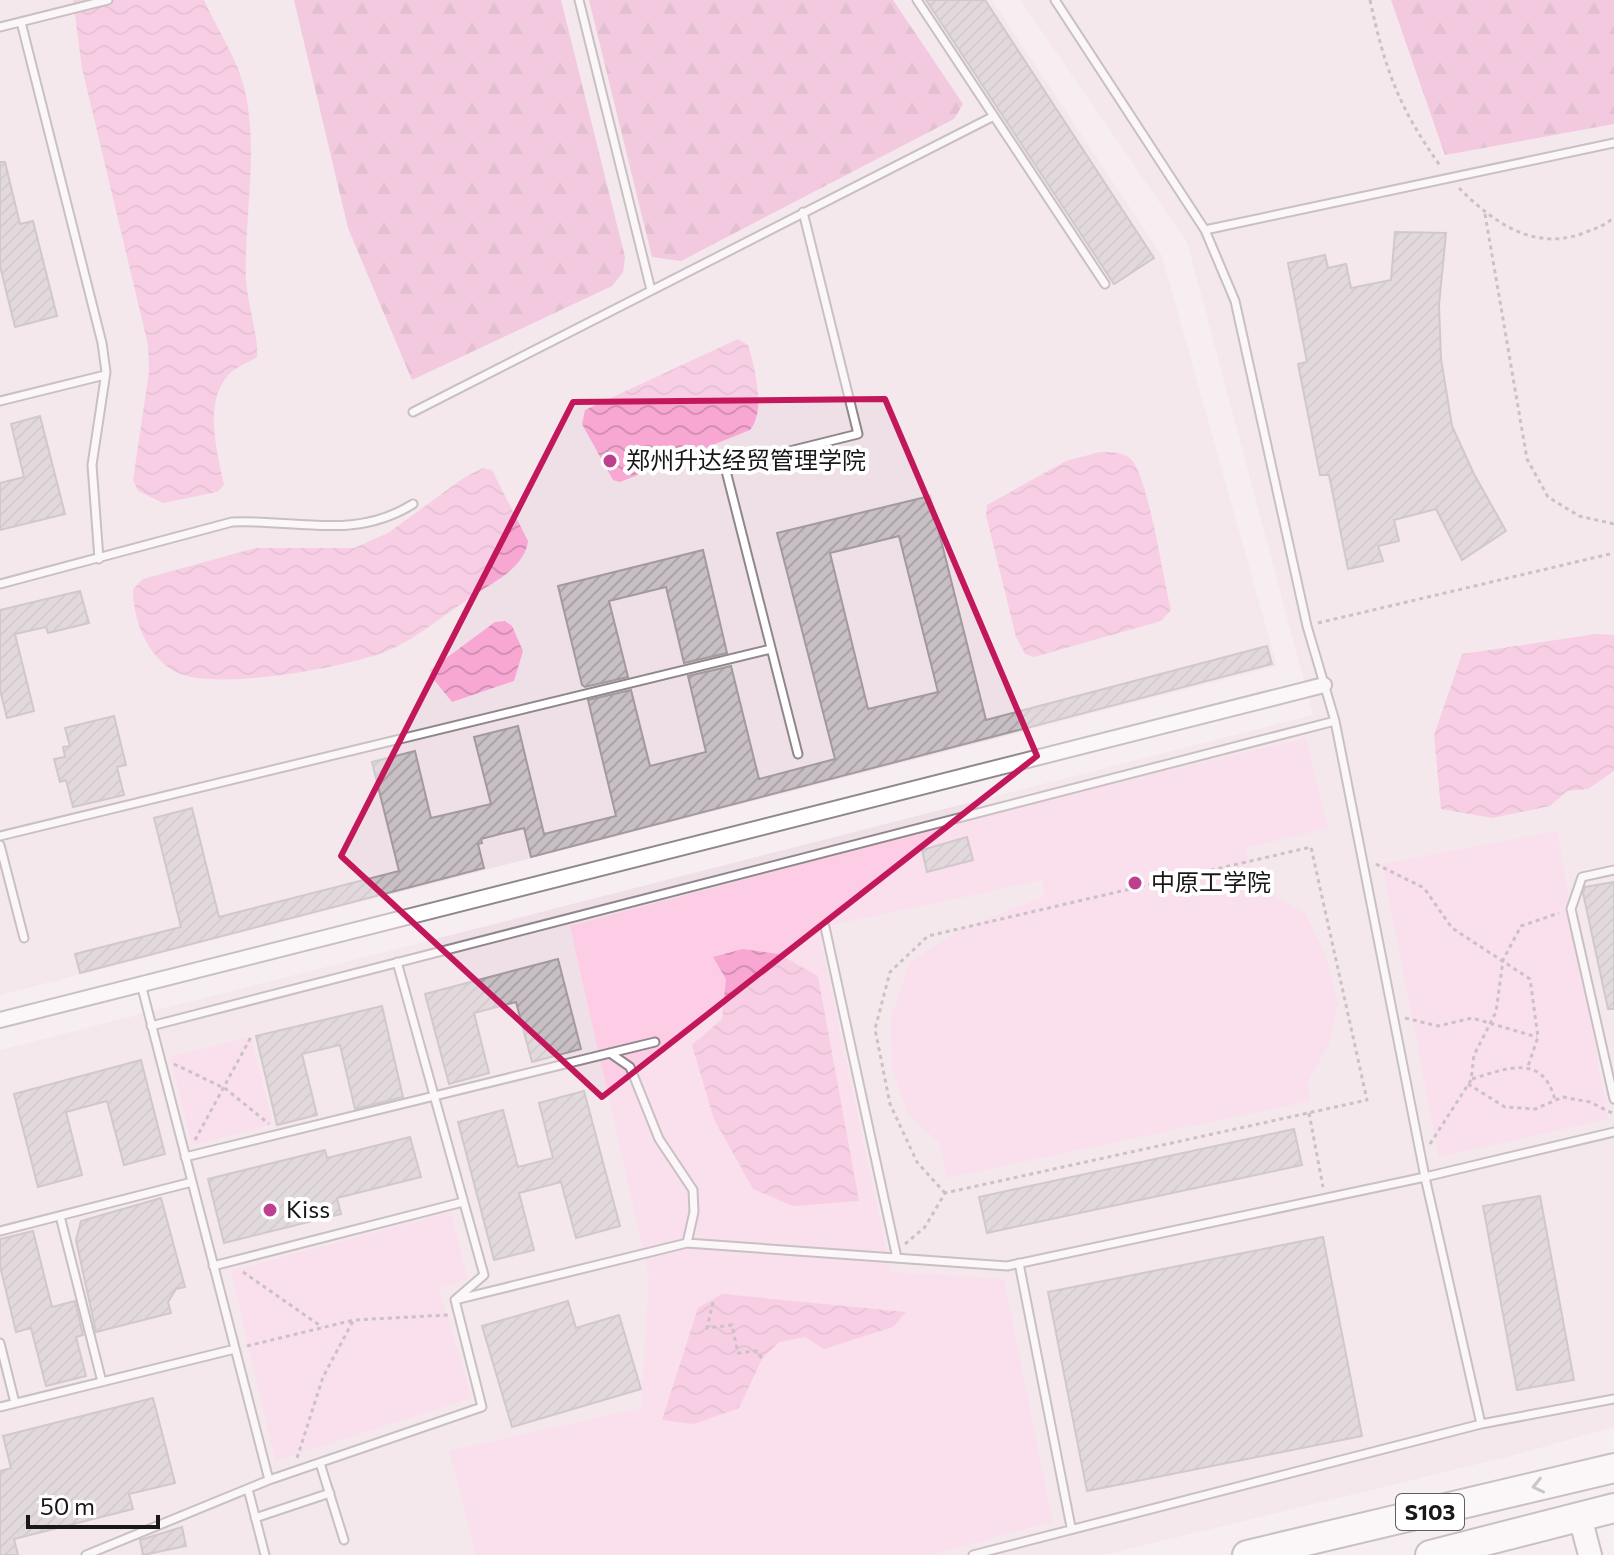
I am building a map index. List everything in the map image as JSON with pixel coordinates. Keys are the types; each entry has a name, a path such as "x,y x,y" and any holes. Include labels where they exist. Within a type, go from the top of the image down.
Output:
{"highway":[{"name":"S103","path":"1247,1555 1614,1468"},
{"name":"S103","path":"1430,1555 1614,1508"}],"street":[{"path":"0,1020 1324,685"},
{"path":"1580,1517 1590,1555"}],"lane":[{"path":"0,27 108,0"},
{"path":"579,0 651,290"},
{"path":"917,0 1105,284"},
{"path":"1055,0 1205,230 1235,301 1307,626 1335,721 1425,1177 1481,1424"},
{"path":"21,22 97,317 105,375 92,465 99,559"},
{"path":"413,412 994,116"},
{"path":"1205,230 1614,143"},
{"path":"798,754 725,467 858,434 803,212"},
{"path":"0,401 105,375"},
{"path":"0,584 232,522 271,521 324,527 369,524 392,517 413,504"},
{"path":"0,836 771,649"},
{"path":"151,1026 1335,721"},
{"path":"0,845 24,938"},
{"path":"1614,870 1582,877 1571,909 1614,1099"},
{"path":"825,927 897,1255"},
{"path":"397,962 484,1275 455,1300"},
{"path":"141,984 269,1480"},
{"path":"185,1157 655,1042"},
{"path":"610,1053 630,1067 659,1139 693,1190 694,1212 687,1243"},
{"path":"455,1300 687,1243 897,1255 1007,1266 1425,1177 1614,1132"},
{"path":"0,1231 192,1182"},
{"path":"213,1266 463,1202"},
{"path":"60,1216 102,1382"},
{"path":"1019,1263 1071,1527"},
{"path":"86,1555 269,1480 482,1407 455,1300"},
{"path":"0,1343 15,1403"},
{"path":"0,1407 235,1349"},
{"path":"973,1555 1071,1527 1481,1424 1614,1399"},
{"path":"320,1463 344,1540"},
{"path":"248,1489 265,1555"},
{"path":"255,1518 330,1493"}],"path":[{"path":"1370,0 1384,66 1409,123 1449,178 1485,214 1528,238 1570,238 1606,225 1614,217"},
{"path":"1485,214 1527,459 1548,497 1579,516 1614,524"},
{"path":"1307,626 1614,553"},
{"path":"897,1255 925,1227 945,1193 1367,1100 1311,847 928,936 899,963 890,972 875,1029 890,1104 917,1162 945,1193"},
{"path":"1362,857 1424,888 1452,928 1530,979 1538,1037 1527,1069"},
{"path":"1421,1157 1470,1082 1474,1055 1496,1012 1503,964 1521,926 1571,909"},
{"path":"1393,1015 1438,1026 1472,1018 1538,1037"},
{"path":"185,1157 226,1089 251,1037"},
{"path":"159,1058 226,1089 281,1134"},
{"path":"1470,1082 1511,1066 1539,1071 1551,1084 1555,1100"},
{"path":"1470,1082 1505,1107 1535,1109 1563,1097 1590,1102 1614,1114"},
{"path":"1309,1113 1326,1198"},
{"path":"229,1262 322,1327"},
{"path":"713,1302 707,1328 732,1325 738,1353 757,1351 762,1359"},
{"path":"235,1349 354,1320 459,1314"},
{"path":"291,1473 323,1377 354,1320"}],"highlighted area":[{"path":"885,399 1037,756 602,1097 341,856 573,402"}],"shaded area":[{"name":"郑州升达经贸管理学院","path":"0,0 992,0 1162,256 1277,666 0,995"},
{"name":"中原工学院","path":"1020,0 1614,0 1614,1427 1511,1456 1104,1555 0,1555 0,1050 1313,715 1187,242"},
{"path":"1306,738 1328,828 1246,848 1256,888 1305,912 1326,957 1338,1003 1329,1044 1308,1082 1310,1101 947,1178 939,1143 908,1114 892,1070 891,1017 910,962 959,930 1045,896 1042,880 818,928 891,1272 1004,1279 1053,1522 928,1555 476,1555 449,1451 641,1408 649,1276 570,926 1024,805"},
{"path":"1557,831 1608,1119 1439,1157 1382,864"},
{"path":"251,1037 273,1124 192,1145 170,1057"},
{"path":"451,1212 468,1279 439,1289 472,1398 275,1461 231,1271"}],"green space":[{"path":"294,0 561,0 625,257 623,272 612,286 412,380 348,228"},
{"path":"589,0 893,0 963,104 954,119 681,261 652,257"},
{"path":"1391,0 1614,0 1614,124 1445,155"}],"water":[{"path":"73,0 204,0 243,83 251,156 246,279 257,357 234,370 218,394 214,409 215,441 224,485 217,492 163,503 138,491 133,480 149,372 148,345 82,68"},
{"path":"738,339 748,345 758,389 757,412 750,430 620,482 613,480 582,424 585,410"},
{"path":"1100,452 1128,457 1140,475 1151,512 1171,610 1161,621 1034,657 1025,654 1016,637 986,515 987,505 1066,461"},
{"path":"483,468 492,470 528,541 526,550 515,566 499,579 424,631 392,649 347,663 283,675 220,679 176,672 157,657 144,636 136,613 133,589 143,579 255,548 354,548 388,533 465,477"},
{"path":"505,621 512,626 523,651 514,681 452,702 431,676 430,670 495,622"},
{"path":"1596,634 1614,635 1614,771 1588,789 1567,791 1550,806 1492,818 1441,809 1434,735 1462,654"},
{"path":"743,949 779,954 818,976 859,1201 793,1206 753,1189 714,1119 692,1045 722,1019 726,979 713,957"},
{"path":"722,1294 906,1312 893,1327 824,1349 805,1337 779,1342 762,1359 739,1408 694,1424 662,1420 698,1308"}],"building":[{"path":"926,0 985,0 1154,258 1114,284"},
{"path":"0,162 5,162 20,224 33,221 57,316 15,327 0,266"},
{"path":"1395,232 1446,233 1439,305 1441,359 1452,426 1506,531 1462,560 1436,509 1394,520 1399,541 1378,546 1383,561 1348,569 1329,475 1320,475 1298,364 1307,362 1288,263 1325,255 1328,268 1346,264 1351,288 1391,280"},
{"path":"40,416 65,514 0,530 0,483 24,477 11,424"},
{"path":"930,496 986,720 1267,646 1272,664 531,857 524,828 481,839 482,843 478,844 484,868 80,973 75,954 181,927 154,818 192,808 219,917 399,871 372,762 415,751 431,818 491,804 474,737 518,726 544,834 616,816 588,700 631,690 650,766 706,752 688,676 731,666 759,779 835,759 777,533","holes":["899,536 938,692 868,709 830,553"]},
{"path":"703,550 727,653 684,663 666,587 609,601 628,677 585,687 582,685 558,586"},
{"path":"80,591 89,623 48,633 46,627 15,634 34,711 7,718 0,690 0,610"},
{"path":"114,716 126,765 117,767 124,795 73,807 66,780 60,782 54,759 65,757 63,747 70,746 65,728"},
{"path":"967,837 973,860 927,872 922,850"},
{"path":"1614,882 1614,1009 1608,1009 1583,893 1585,887"},
{"path":"558,959 581,1049 532,1062 516,1002 474,1013 489,1073 449,1084 425,994"},
{"path":"382,1006 403,1097 355,1109 340,1045 302,1054 317,1115 277,1125 256,1036"},
{"path":"141,1060 165,1154 124,1165 107,1101 66,1112 82,1175 38,1187 14,1094"},
{"path":"584,1091 620,1226 576,1238 561,1182 519,1193 534,1250 494,1260 458,1122 503,1110 518,1167 553,1158 539,1103"},
{"path":"1294,1129 1302,1165 987,1233 979,1197"},
{"path":"410,1137 421,1177 337,1198 341,1214 224,1243 208,1179 325,1150 327,1158"},
{"path":"1540,1196 1574,1380 1517,1390 1483,1206"},
{"path":"161,1198 185,1287 176,1289 168,1302 171,1313 96,1332 76,1240 81,1221"},
{"path":"33,1231 52,1307 75,1301 83,1335 76,1337 86,1376 46,1386 31,1328 16,1332 0,1266 0,1239"},
{"path":"1323,1237 1362,1436 1087,1491 1048,1292"},
{"path":"568,1301 576,1328 619,1315 641,1389 512,1427 482,1326"},
{"path":"153,1398 175,1483 129,1494 133,1509 14,1539 18,1555 0,1555 0,1471 11,1468 3,1436"},
{"path":"182,1527 186,1546 143,1555 140,1540"}],"place":[{"name":"郑州升达经贸管理学院","path":"610,461"},
{"name":"中原工学院","path":"1135,883"},
{"name":"Kiss","path":"270,1210"}]}
